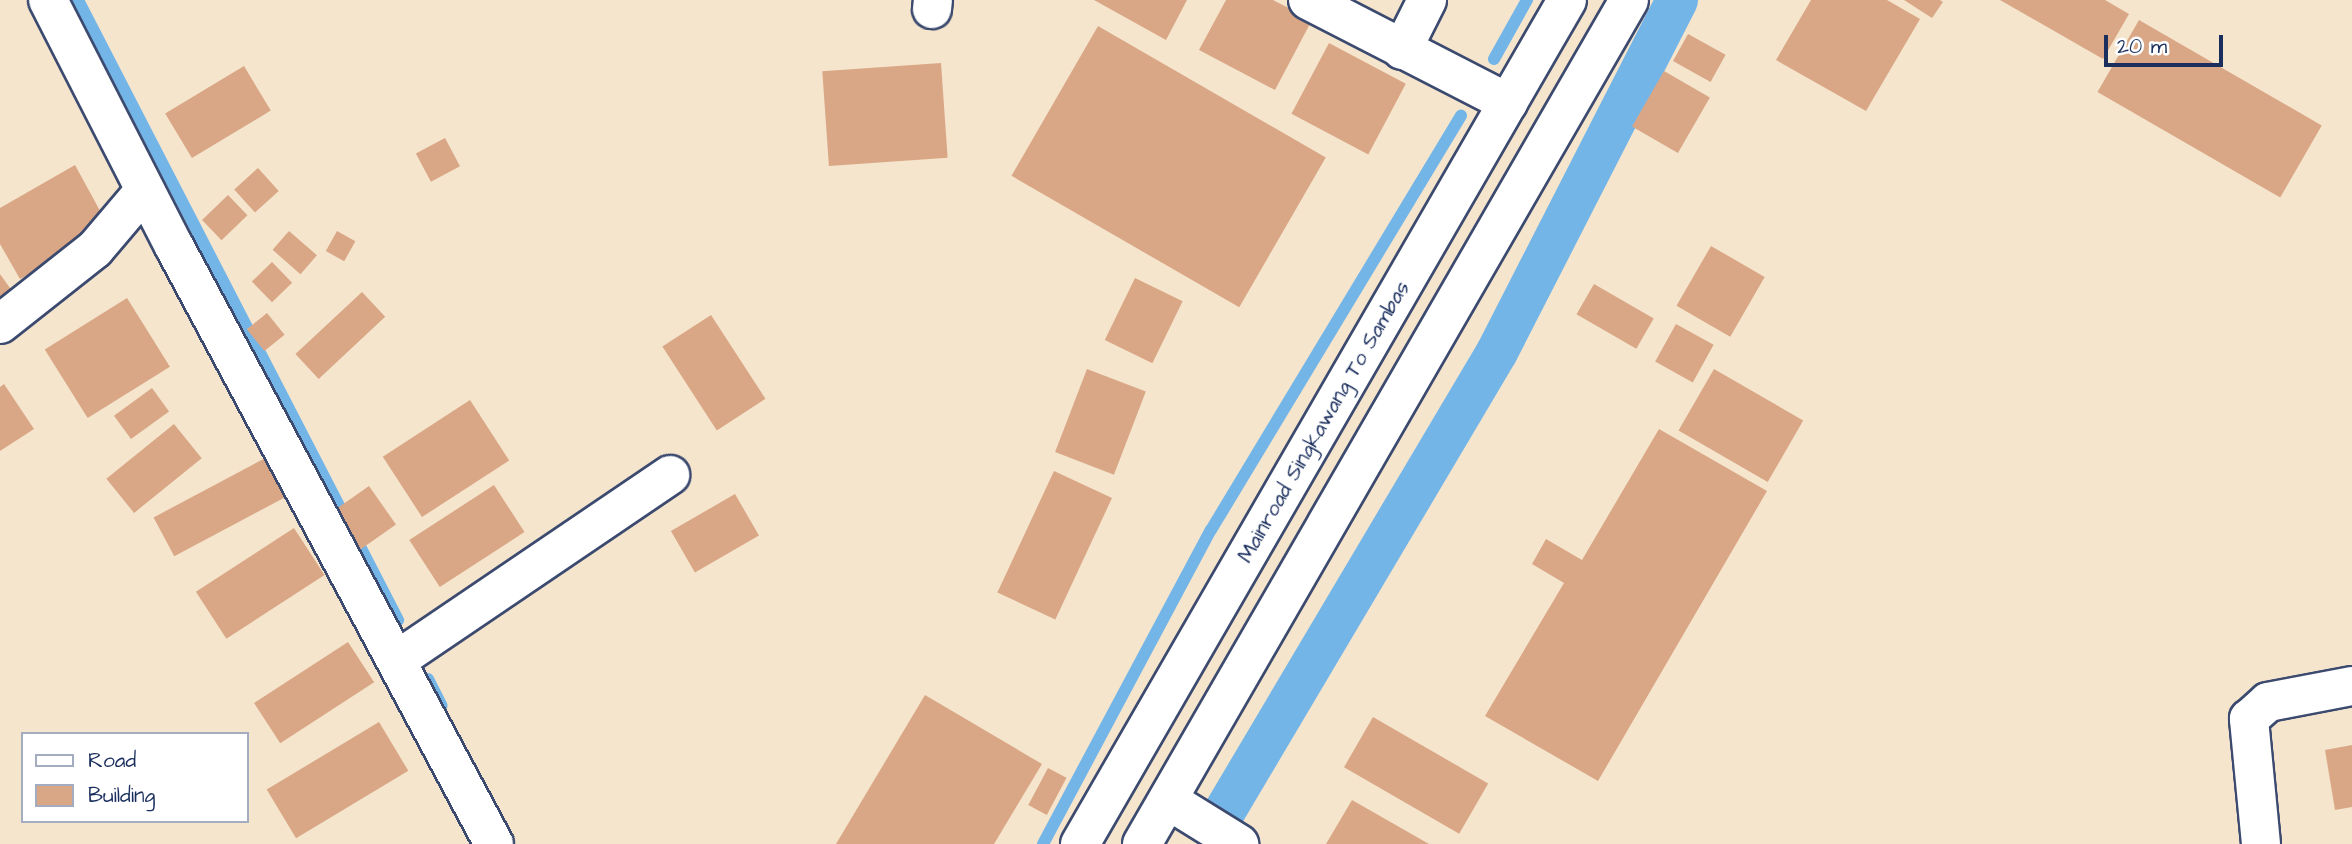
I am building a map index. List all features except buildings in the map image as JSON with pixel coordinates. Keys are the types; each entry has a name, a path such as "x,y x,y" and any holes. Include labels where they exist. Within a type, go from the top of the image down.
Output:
{"main road":[{"path":"48,0 145,190 494,844"},
{"path":"1308,0 1508,103"},
{"path":"1402,50 1427,0"},
{"name":"Mainroad Singkawang To Sambas","path":"1080,844 1567,0"},
{"path":"1142,844 1277,605 1629,0"},
{"path":"0,324 95,250 145,190"},
{"path":"397,660 670,475"},
{"path":"1234,576 1277,605"},
{"path":"2261,844 2249,719 2268,702 2352,686"},
{"path":"1168,800 1239,844"}],"waterway":[{"path":"78,0 398,620"},
{"path":"1494,59 1527,0"},
{"path":"1223,814 1497,352 1677,0"},
{"path":"1043,844 1211,530 1461,116"},
{"path":"428,679 442,706"}]}
